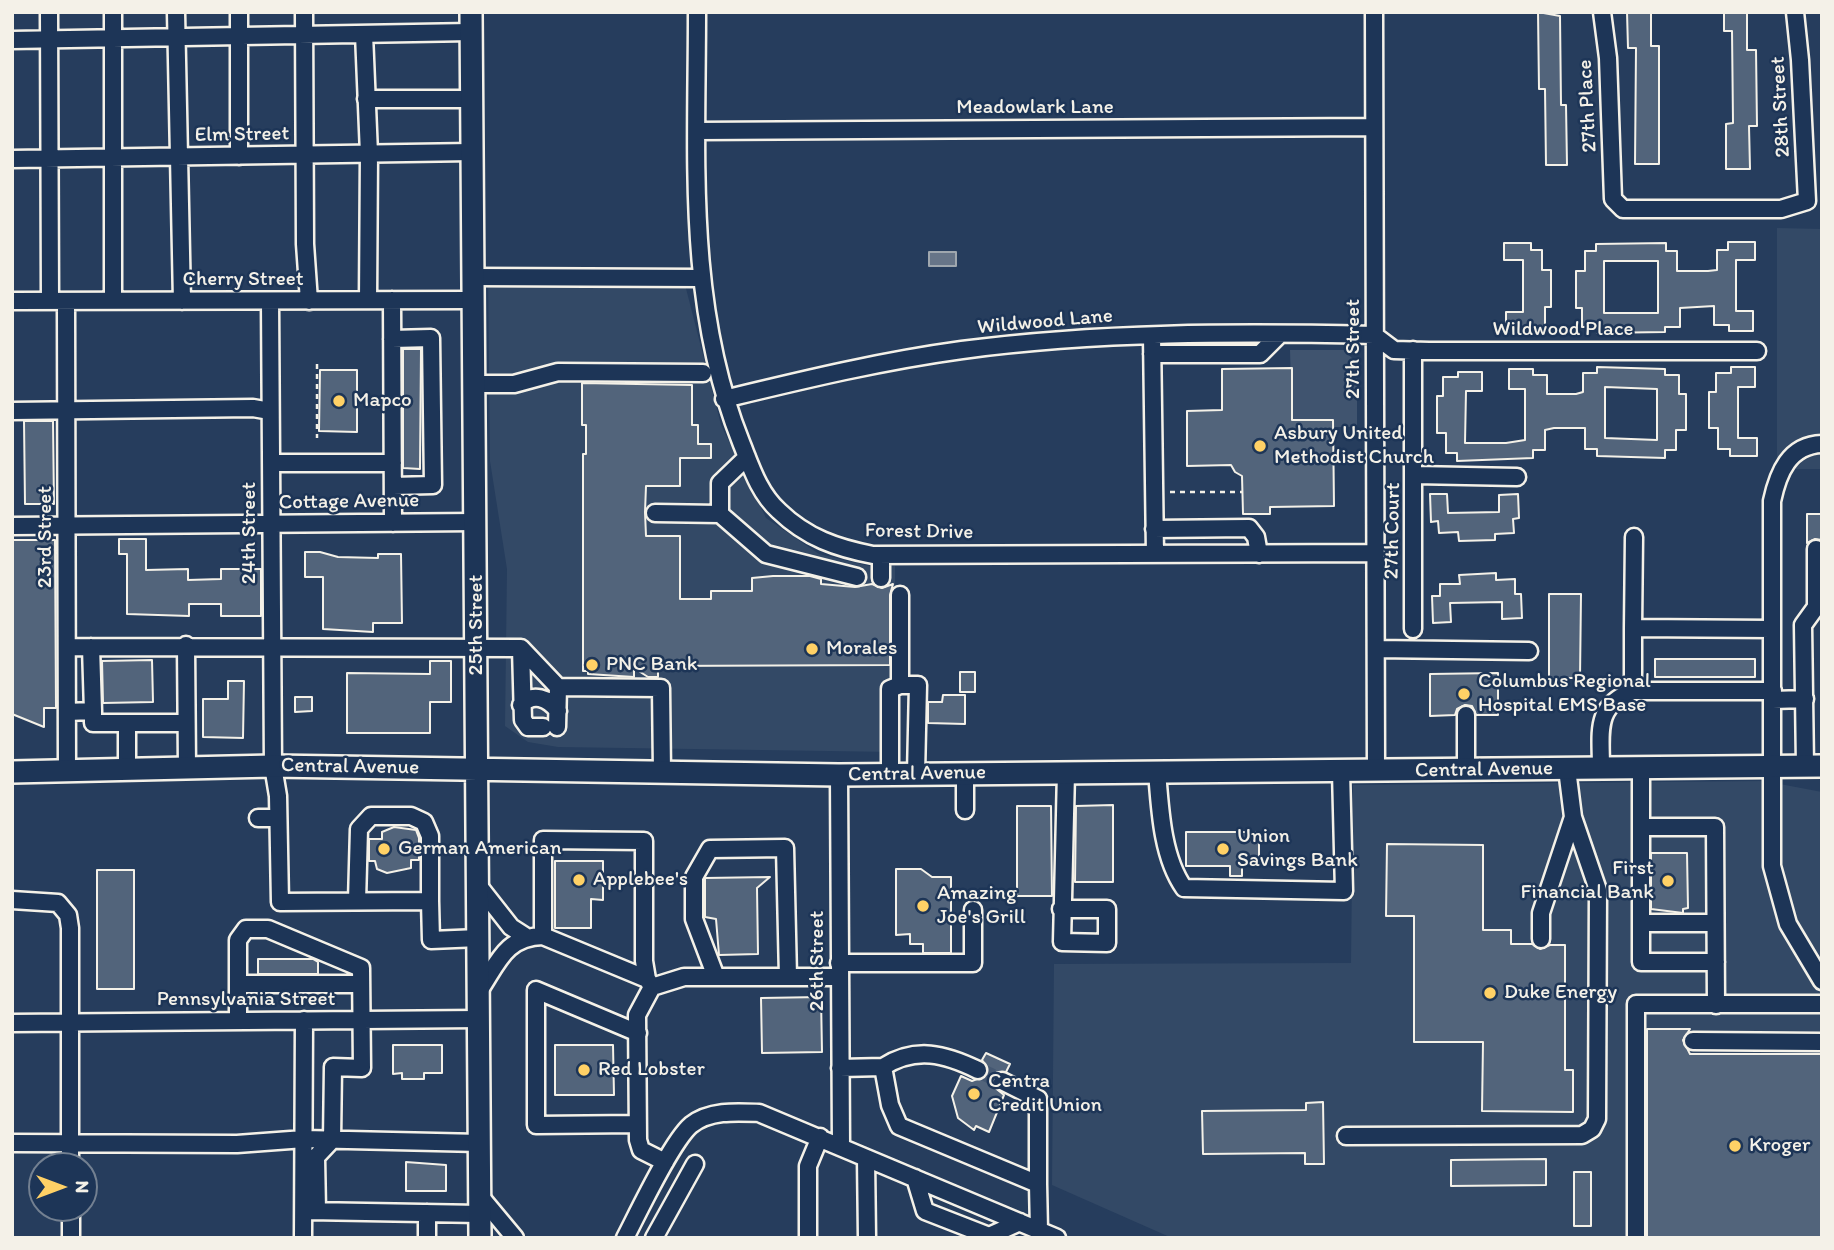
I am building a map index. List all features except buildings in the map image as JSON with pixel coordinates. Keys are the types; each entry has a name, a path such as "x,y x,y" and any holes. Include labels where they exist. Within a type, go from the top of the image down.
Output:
{"main road":[{"name":"25th Street","path":"471,22 480,1238"},
{"name":"Central Avenue","path":"12,772 273,766 890,775 1813,766"}],"street":[{"name":"23rd Street","path":"49,12 49,159 66,411 67,772"},
{"path":"113,12 113,301"},
{"path":"176,12 177,157 183,301"},
{"path":"239,12 239,156"},
{"path":"304,12 309,301"},
{"name":"Forest Drive","path":"697,12 697,235 706,321 724,399 757,483 770,501 803,532 837,549 881,555 1376,553"},
{"name":"27th Street","path":"1374,12 1376,771"},
{"name":"27th Place","path":"1602,12 1608,58 1613,199 1623,209 1781,209 1807,201"},
{"name":"28th Street","path":"1795,12 1807,201"},
{"path":"12,40 365,34 471,22"},
{"path":"365,34 369,153 368,300"},
{"path":"366,99 472,99"},
{"name":"Meadowlark Lane","path":"697,131 1374,128"},
{"name":"Elm Street","path":"12,159 472,152"},
{"path":"473,277 701,278"},
{"path":"392,300 393,523"},
{"name":"Cherry Street","path":"12,301 473,300"},
{"name":"24th Street","path":"270,301 273,766 278,818 279,902 357,901"},
{"name":"Wildwood Lane","path":"724,399 848,369 961,350 1039,341 1152,336 1374,335"},
{"name":"Wildwood Place","path":"1374,335 1394,350 1413,351 1757,351"},
{"path":"1152,336 1155,554"},
{"path":"1152,354 1260,354 1278,336"},
{"path":"392,339 431,338 433,485 393,486"},
{"name":"27th Court","path":"1413,351 1413,629"},
{"path":"474,384 514,384 558,372 703,373"},
{"path":"12,411 253,408 270,411"},
{"path":"1822,444 1792,454 1777,476 1772,501 1772,866 1788,924 1816,961 1822,981"},
{"path":"720,514 720,483 747,457"},
{"path":"271,463 393,463"},
{"path":"1415,475 1517,477"},
{"path":"655,513 720,514 766,554 857,577"},
{"name":"Cottage Avenue","path":"12,526 476,522"},
{"path":"1154,529 1249,528 1256,537 1259,554"},
{"path":"1633,691 1634,537"},
{"path":"1813,766 1805,699 1803,625 1816,607 1816,549"},
{"path":"881,555 881,579"},
{"path":"900,595 900,685"},
{"path":"1633,628 1772,629"},
{"path":"67,647 186,645 272,648 521,648 558,687 558,711 550,727 528,727 523,720 521,648"},
{"path":"186,645 187,768"},
{"path":"91,647 93,723 187,723"},
{"path":"1376,649 1529,651"},
{"path":"890,775 890,689 900,685 918,685 916,774"},
{"path":"558,687 661,688 662,772"},
{"path":"1601,768 1602,716 1616,697 1633,691 1773,695 1805,699"},
{"path":"521,705 525,700 537,697 552,703 558,711"},
{"path":"67,712 93,711"},
{"path":"1466,715 1466,770"},
{"path":"127,723 127,770"},
{"path":"1640,767 1641,962 1716,962"},
{"path":"1346,1136 1582,1135 1592,1129 1597,1119 1598,890 1573,817 1567,769"},
{"path":"1157,772 1160,811 1175,876 1184,888 1344,891 1341,771"},
{"path":"1061,909 1066,772"},
{"path":"965,773 965,810"},
{"name":"26th Street","path":"839,775 841,1147"},
{"path":"430,901 357,901 359,829 370,817 411,816 424,822 430,836 431,940 479,938"},
{"path":"1541,939 1541,913 1573,817"},
{"path":"258,818 278,818"},
{"path":"1641,827 1715,827 1716,1005"},
{"path":"543,936 543,840 644,841 644,961 649,983 637,1015 637,1125 640,1150 666,1162"},
{"path":"716,977 694,919 694,877 710,849 785,848 788,977"},
{"path":"478,884 511,927 525,936"},
{"path":"12,900 58,903 68,915 70,1152"},
{"path":"479,991 510,945 525,936 543,936 649,983 684,977 788,977 839,970 973,962 974,910"},
{"path":"1641,923 1716,923"},
{"path":"237,1021 238,940 246,929 268,929 361,968 362,1068 333,1067 332,1140 316,1157 310,1211 303,1238"},
{"path":"238,985 361,985"},
{"path":"637,1125 537,1125 537,990 638,1033"},
{"path":"1636,1238 1636,1004 1822,1004"},
{"name":"Pennsylvania Street","path":"12,1023 479,1019"},
{"path":"304,1020 304,1139 310,1211"},
{"path":"1693,1041 1822,1042"},
{"path":"840,1068 883,1067 898,1057 945,1055 978,1070"},
{"path":"883,1067 890,1105 899,1126 1038,1184"},
{"path":"1002,1082 1038,1099 1039,1230"},
{"path":"625,1238 666,1162 691,1125 724,1112 760,1113 1057,1238"},
{"path":"808,1238 808,1166 820,1137"},
{"path":"12,1143 237,1144 304,1139 480,1143"},
{"path":"866,1158 867,1238"},
{"path":"654,1238 695,1164"},
{"path":"915,1178 925,1211 989,1236 1020,1222"},
{"path":"310,1211 427,1213 480,1205 516,1238"},
{"path":"427,1213 427,1238"}],"path":[{"path":"317,364 317,438"},
{"path":"1167,492 1242,492"}],"shaded area":[{"path":"1777,228 1822,229 1822,469 1777,469"},
{"path":"929,252 956,252 956,266 929,266"},
{"path":"488,268 681,269 721,425 766,518 819,554 873,567 895,566 895,752 558,747 528,742 505,726 507,569 490,461"},
{"path":"1290,350 1344,350 1357,363 1357,427 1333,427 1332,420 1292,420"},
{"name":"Duke Energy","path":"1764,781 1822,792 1822,1238 1172,1238 1052,1185 1054,964 1351,963 1353,785"}],"tunnel":[{"path":"978,1070 1002,1081"}],"place":[{"name":"Mapco","path":"339,401"},
{"name":"Asbury United Methodist Church","path":"1260,446"},
{"name":"Morales","path":"812,649"},
{"name":"PNC Bank","path":"592,665"},
{"name":"Columbus Regional Hospital EMS Base","path":"1464,694"},
{"name":"German American","path":"384,849"},
{"name":"Union Savings Bank","path":"1223,849"},
{"name":"Applebee's","path":"579,880"},
{"name":"First Financial Bank","path":"1668,881"},
{"name":"Amazing Joe's Grill","path":"923,906"},
{"name":"Duke Energy","path":"1490,993"},
{"name":"Red Lobster","path":"584,1070"},
{"name":"Centra Credit Union","path":"974,1094"},
{"name":"Kroger","path":"1735,1146"}]}
